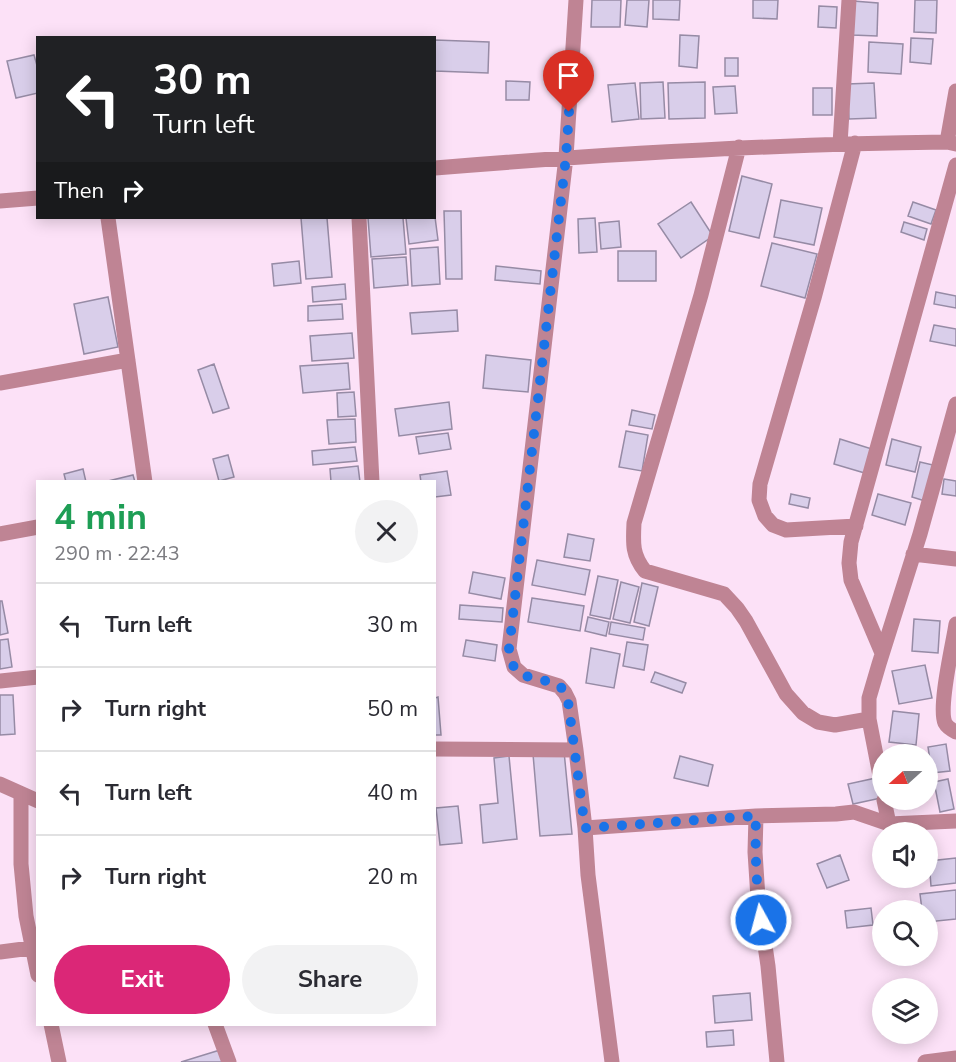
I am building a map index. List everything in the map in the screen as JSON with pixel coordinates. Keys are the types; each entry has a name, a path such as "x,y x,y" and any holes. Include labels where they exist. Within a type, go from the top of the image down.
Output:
{"street":[{"path":"576,0 566,157 509,649 514,667 523,675 560,686 568,701 576,750 588,875 612,1062"},
{"path":"849,0 848,144 814,298 760,484 759,500 765,516 773,525 786,530 856,526"},
{"path":"436,168 566,157 739,147 952,143 956,91"},
{"path":"739,147 701,295 633,523 633,546 637,561 645,571 724,594 746,621 786,694 803,713 818,722 836,725 869,719"},
{"path":"882,653 851,580 849,563 851,542 956,165"},
{"path":"0,201 36,198"},
{"path":"108,219 145,480"},
{"path":"359,219 372,480"},
{"path":"0,383 128,360"},
{"path":"874,744 869,719 870,698 956,404"},
{"path":"0,534 36,527"},
{"path":"913,554 956,559"},
{"path":"956,624 944,709 945,724 956,732"},
{"path":"0,681 36,678"},
{"path":"436,749 576,750"},
{"path":"0,784 36,800"},
{"path":"21,794 21,864 26,916 36,966"},
{"path":"585,828 756,816 854,812 883,822"},
{"path":"756,816 755,852 758,898 768,966 777,1062"},
{"path":"934,822 956,821"},
{"path":"0,952 32,948"},
{"path":"51,1026 59,1062"},
{"path":"215,1026 229,1062"},
{"path":"925,1062 956,1058"}],"building":[{"path":"592,0 621,0 620,27 591,27"},
{"path":"627,0 649,0 647,27 625,25"},
{"path":"653,0 680,0 679,20 653,19"},
{"path":"753,0 778,0 777,19 753,18"},
{"path":"915,0 937,0 936,33 914,32"},
{"path":"853,1 878,3 877,36 852,35"},
{"path":"819,6 837,7 836,28 818,27"},
{"path":"680,35 699,36 697,68 679,66"},
{"path":"911,38 933,39 931,64 910,62"},
{"path":"436,40 489,42 488,73 436,71"},
{"path":"869,42 903,44 901,74 868,72"},
{"path":"34,55 36,93 16,98 7,61"},
{"path":"725,58 738,58 738,76 725,76"},
{"path":"506,81 530,82 529,100 506,100"},
{"path":"663,82 665,118 641,119 640,83"},
{"path":"705,82 705,118 669,119 668,83"},
{"path":"635,83 639,119 612,122 608,85"},
{"path":"874,83 876,118 849,119 847,84"},
{"path":"735,86 737,113 715,114 713,87"},
{"path":"813,88 832,88 832,115 813,115"},
{"path":"742,176 772,184 759,238 729,231"},
{"path":"781,200 822,208 814,245 774,237"},
{"path":"691,202 713,236 681,258 658,224"},
{"path":"913,202 936,210 931,224 908,216"},
{"path":"444,211 461,211 462,279 446,279"},
{"path":"595,218 597,252 579,253 578,219"},
{"path":"301,219 327,219 332,277 306,279"},
{"path":"368,219 403,219 406,254 371,257"},
{"path":"406,219 435,219 438,240 409,244"},
{"path":"619,221 621,247 601,249 599,223"},
{"path":"904,222 927,229 924,240 901,232"},
{"path":"772,243 817,254 805,298 761,286"},
{"path":"438,247 440,284 412,286 410,249"},
{"path":"618,251 656,251 656,281 618,281"},
{"path":"406,257 408,285 374,288 372,259"},
{"path":"299,261 301,283 274,286 272,264"},
{"path":"496,266 541,271 540,284 495,280"},
{"path":"345,284 346,299 313,302 312,287"},
{"path":"936,292 956,296 956,308 934,304"},
{"path":"108,297 118,347 84,354 74,304"},
{"path":"342,304 343,319 308,321 308,306"},
{"path":"457,310 458,331 412,334 410,313"},
{"path":"934,325 956,329 956,346 930,341"},
{"path":"352,333 354,358 312,361 310,336"},
{"path":"486,355 531,360 528,392 483,388"},
{"path":"348,363 350,389 303,393 300,366"},
{"path":"214,364 229,408 213,413 198,370"},
{"path":"354,392 356,416 338,417 337,393"},
{"path":"449,402 452,429 399,436 395,409"},
{"path":"632,410 655,415 652,429 629,425"},
{"path":"355,419 356,442 329,444 327,420"},
{"path":"626,431 648,435 642,471 619,467"},
{"path":"448,433 451,449 419,454 416,437"},
{"path":"840,439 875,450 868,474 834,464"},
{"path":"892,439 921,447 915,472 886,465"},
{"path":"355,447 357,461 313,465 312,451"},
{"path":"228,455 234,477 219,480 213,459"},
{"path":"920,462 933,465 925,501 912,497"},
{"path":"358,466 360,480 331,480 330,469"},
{"path":"83,469 86,480 66,480 64,474"},
{"path":"447,471 451,495 436,497 436,480 421,480 420,475"},
{"path":"133,475 134,480 112,480"},
{"path":"944,479 956,481 956,496 942,494"},
{"path":"791,494 810,498 808,508 789,504"},
{"path":"878,494 911,503 905,525 872,515"},
{"path":"568,534 594,539 590,561 564,557"},
{"path":"537,560 590,570 585,595 532,585"},
{"path":"473,572 505,578 501,599 469,593"},
{"path":"598,576 618,580 610,619 590,615"},
{"path":"621,582 639,587 630,623 613,619"},
{"path":"642,583 658,587 649,626 634,622"},
{"path":"532,598 584,606 580,631 528,622"},
{"path":"0,601 2,601 8,633 0,635"},
{"path":"460,605 503,608 502,622 459,619"},
{"path":"588,617 609,622 606,636 585,631"},
{"path":"914,619 940,621 938,653 912,651"},
{"path":"611,622 645,628 643,640 609,634"},
{"path":"8,639 12,667 0,669 0,640"},
{"path":"466,640 497,645 495,661 463,656"},
{"path":"627,642 648,645 644,670 623,666"},
{"path":"591,648 620,654 614,688 586,683"},
{"path":"925,665 932,698 899,704 892,671"},
{"path":"655,672 686,683 682,693 651,682"},
{"path":"0,695 13,695 15,734 0,735"},
{"path":"438,697 441,735 436,735 436,698"},
{"path":"893,711 919,714 916,744 889,742"},
{"path":"946,744 950,771 938,772 938,745"},
{"path":"564,751 572,834 540,836 533,754"},
{"path":"509,756 517,839 483,843 480,805 498,803 494,758"},
{"path":"680,756 713,765 708,786 674,778"},
{"path":"872,779 872,800 853,804 848,784"},
{"path":"948,779 954,809 940,812 938,781"},
{"path":"458,806 462,843 440,845 436,808"},
{"path":"840,855 849,880 827,888 817,864"},
{"path":"956,858 956,883 938,885 938,860"},
{"path":"956,890 956,919 938,921 938,900 921,900 920,894"},
{"path":"871,908 872,925 847,928 845,911"},
{"path":"750,993 752,1020 715,1023 713,996"},
{"path":"733,1030 734,1045 707,1047 706,1032"},
{"path":"220,1050 224,1062 181,1062"}],"route":[{"path":"569,112 566,157 509,649 511,659 514,667 523,675 560,686 565,693 576,750 585,828 756,816 755,852 761,920"}]}
